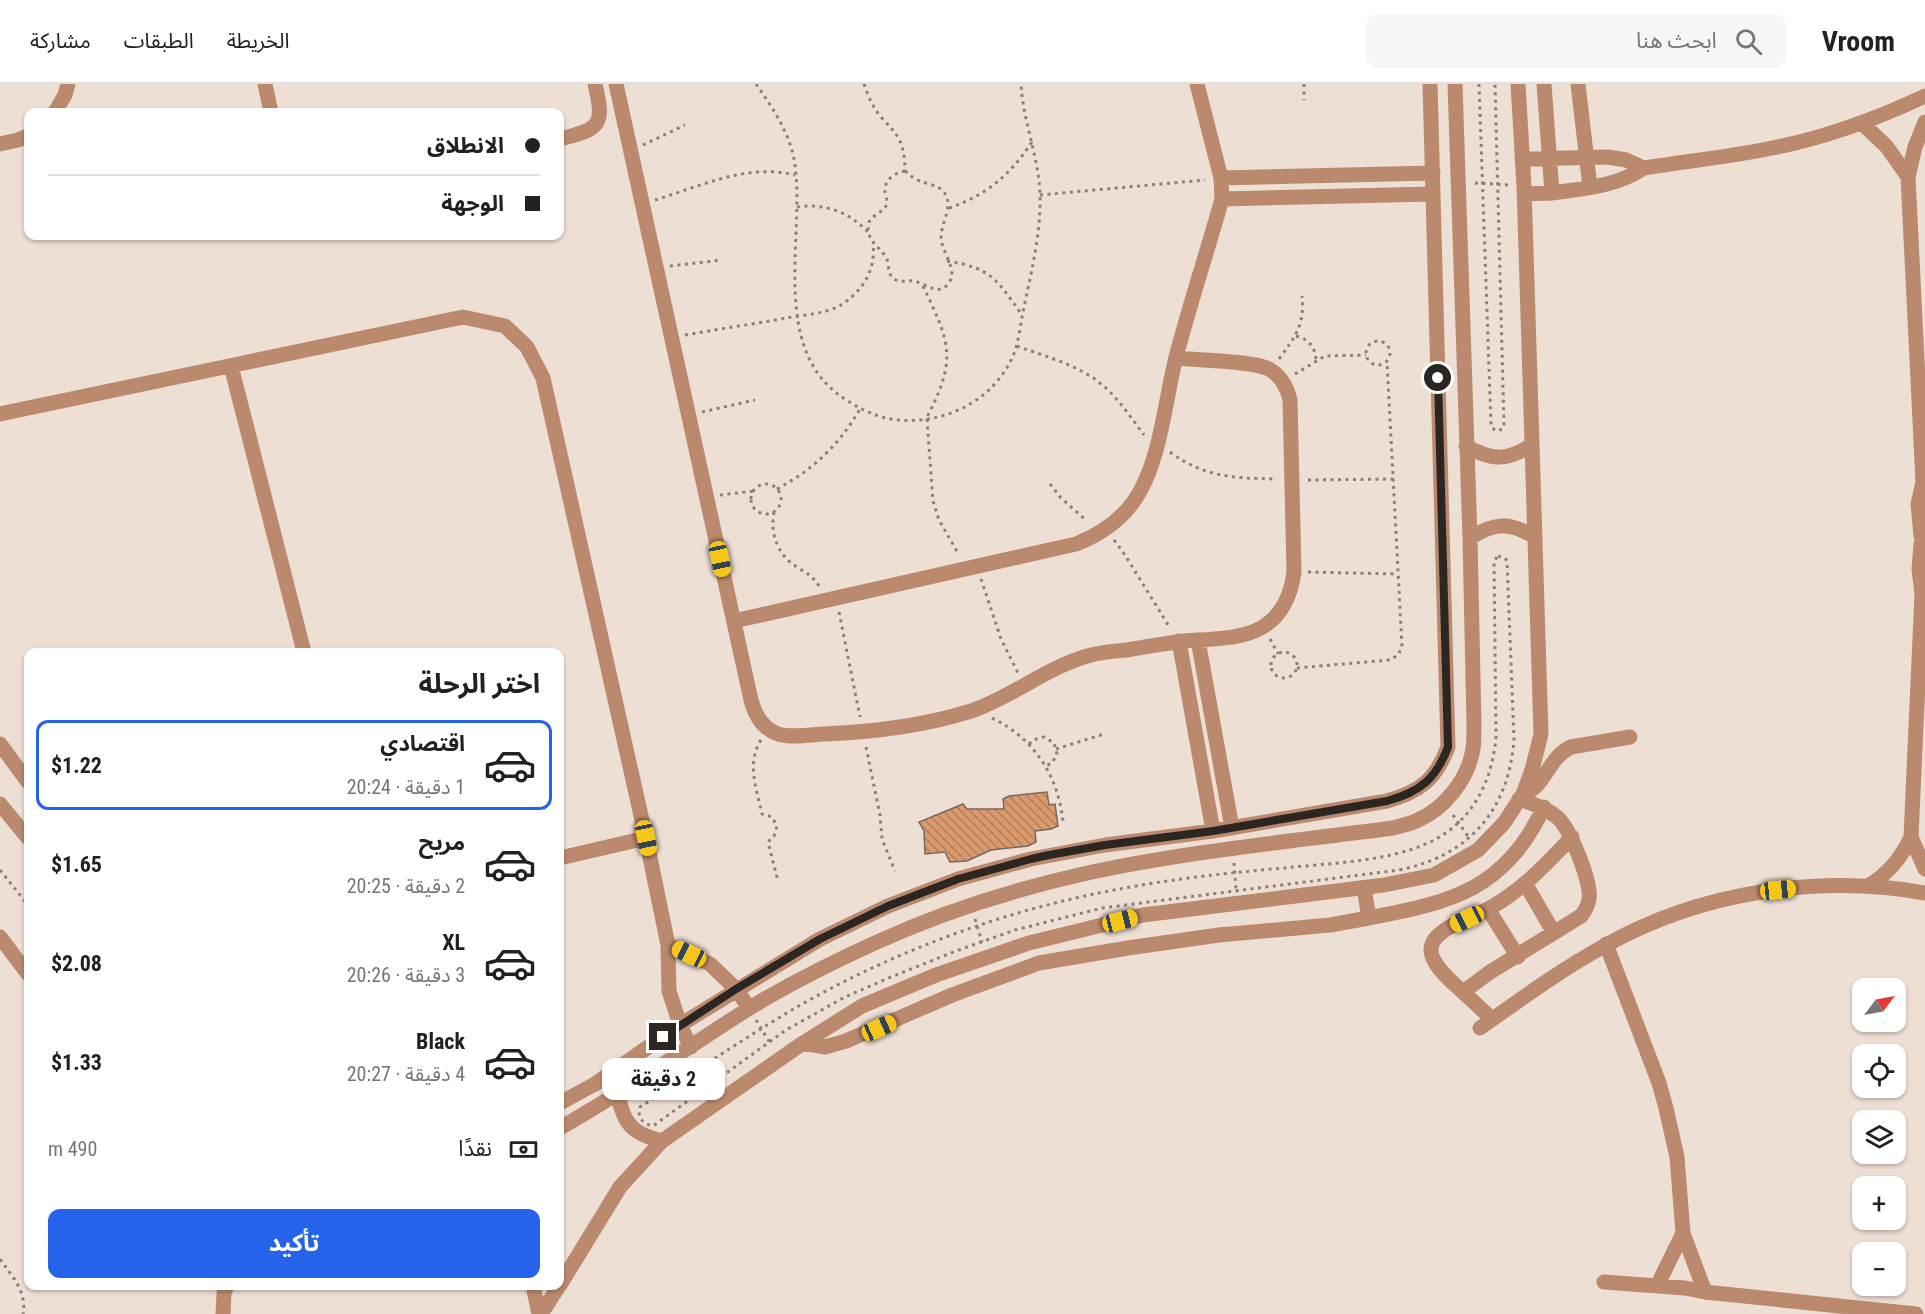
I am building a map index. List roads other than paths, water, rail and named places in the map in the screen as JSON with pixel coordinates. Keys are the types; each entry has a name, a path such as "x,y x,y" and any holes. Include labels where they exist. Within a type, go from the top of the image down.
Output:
{"street":[{"path":"57,108 68,84"},
{"path":"265,84 270,108"},
{"path":"564,138 591,130 597,123 600,106 595,84"},
{"path":"616,84 754,712 760,722 777,734 794,736 864,732 918,724 971,711 1026,686 1063,665 1092,655 1179,641 1244,634 1263,626 1276,616 1286,603 1292,588 1294,572 1290,400 1283,381 1271,370 1261,365 1176,358"},
{"path":"734,621 1076,544 1104,531 1134,501 1145,483 1176,358 1222,199 1221,178 1197,84"},
{"path":"564,1101 595,1084 736,989 820,939 888,906 958,879 1031,859 1105,845 1213,831 1387,801 1404,797 1419,789 1432,777 1442,763 1448,747 1430,84"},
{"path":"564,1126 618,1094 749,1008 810,974 878,941 1019,890 1092,872 1393,828 1416,821 1437,809 1457,788 1466,772 1473,749 1470,538 1455,84"},
{"path":"564,1277 620,1187 662,1141 803,1043 862,1006 936,975 1029,943 1143,915 1236,898 1364,888 1434,875 1504,823 1521,796 1532,770 1541,734 1524,190 1518,84"},
{"path":"1544,84 1552,193"},
{"path":"1578,84 1590,187"},
{"path":"1524,190 1552,193 1609,184 1629,177 1644,168 1772,148 1863,123 1925,96"},
{"path":"1868,886 1882,878 1894,866 1904,853 1911,837 1923,590 1918,569 1923,540 1918,504 1924,486 1908,177 1925,122"},
{"path":"1863,123 1887,147 1908,177"},
{"path":"0,144 24,138"},
{"path":"1522,159 1608,157 1626,160 1644,168"},
{"path":"1221,178 1433,172"},
{"path":"1390,174 1391,195"},
{"path":"1222,199 1433,194"},
{"path":"0,414 463,317 505,326 527,347 543,378 668,945 669,991 680,1025 691,1047"},
{"path":"231,366 303,648"},
{"path":"1466,446 1482,455 1499,458 1517,454 1532,445"},
{"path":"1470,538 1485,528 1502,525 1520,528 1535,537"},
{"path":"1198,640 1232,828"},
{"path":"1179,641 1213,831"},
{"path":"1521,796 1536,786 1554,759 1565,750 1630,737"},
{"path":"0,744 24,777"},
{"path":"1463,992 1481,978 1581,916 1590,898 1589,885 1572,837 1560,819 1544,807 1521,796"},
{"path":"0,804 24,833"},
{"path":"803,1043 825,1047 846,1041 952,995 1039,963 1219,935 1330,925 1426,907 1466,893 1490,878 1512,857 1533,830 1544,807"},
{"path":"1572,837 1546,865 1525,883 1488,909 1434,938 1431,950 1433,962 1463,992 1486,1024 1606,945 1656,921 1707,904 1760,892 1814,886 1868,886 1925,893"},
{"path":"1911,837 1925,869"},
{"path":"564,857 646,838"},
{"path":"1525,883 1554,933"},
{"path":"1364,888 1369,918"},
{"path":"1488,909 1518,957"},
{"path":"0,937 24,969"},
{"path":"668,945 710,964 736,989 749,1008"},
{"path":"1606,945 1666,1107 1678,1165 1683,1233 1705,1292"},
{"path":"618,1094 621,1111 636,1132 662,1141"},
{"path":"1657,1286 1683,1233"},
{"path":"1604,1281 1916,1314"},
{"path":"223,1314 224,1290"},
{"path":"533,1290 540,1314"},
{"path":"540,1314 556,1290"}]}
